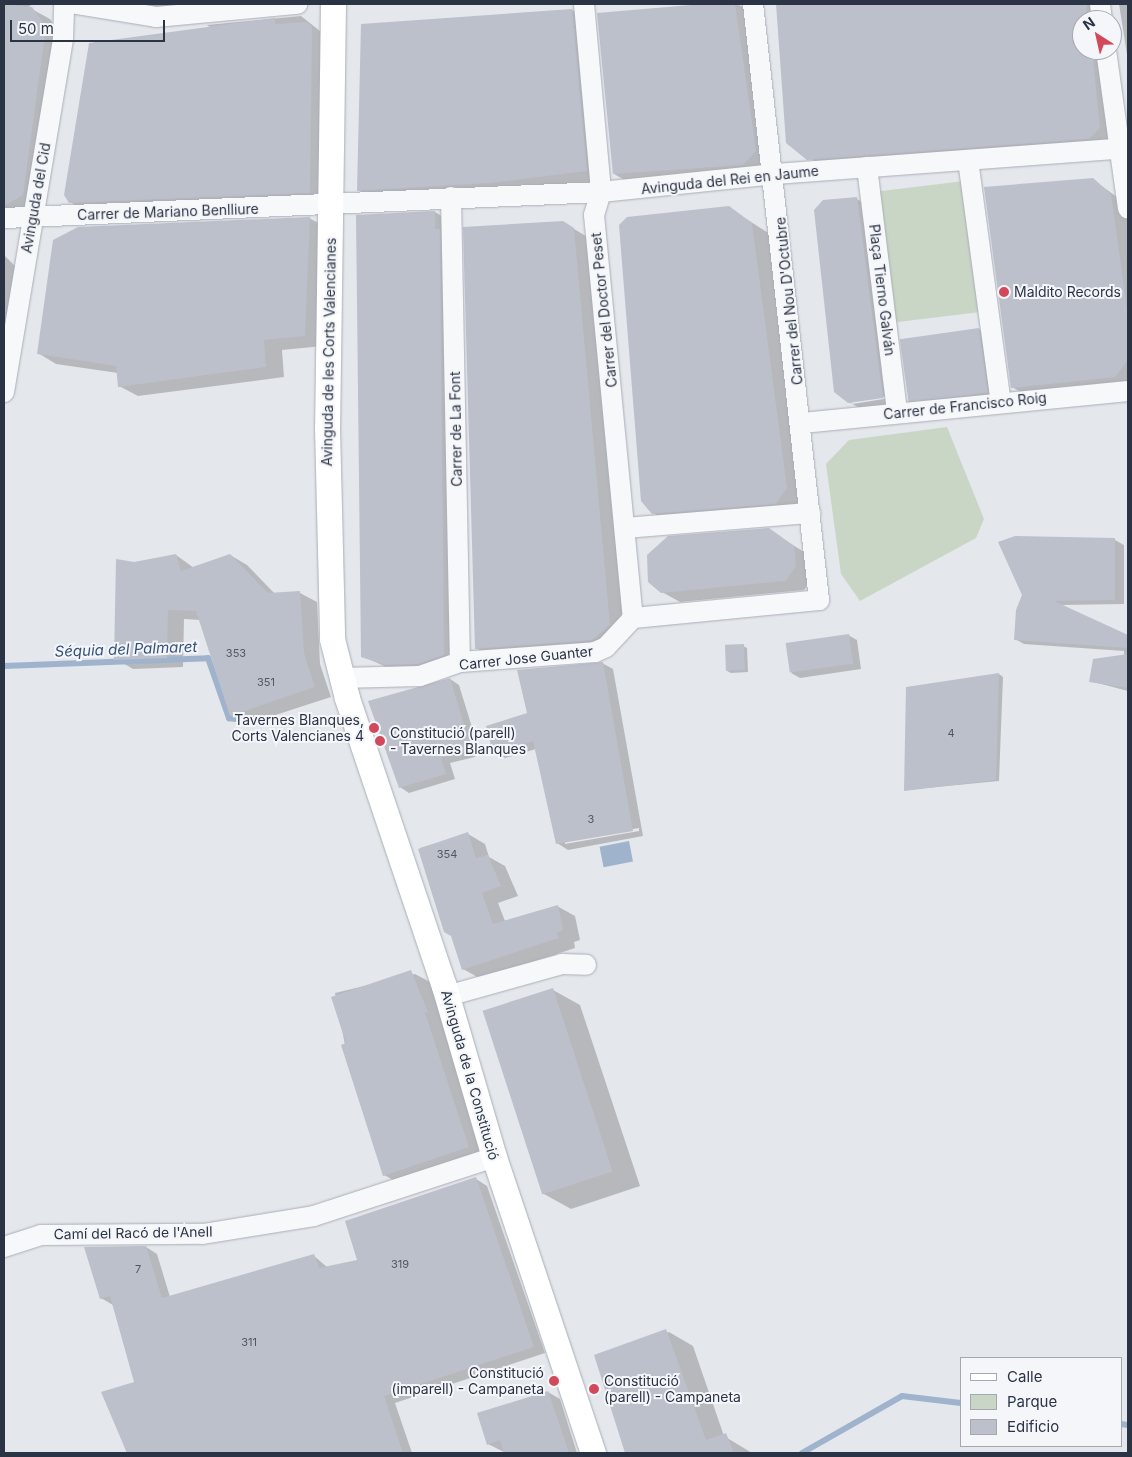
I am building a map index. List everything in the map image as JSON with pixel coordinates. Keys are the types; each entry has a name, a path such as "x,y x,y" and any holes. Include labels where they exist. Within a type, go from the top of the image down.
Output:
{"main road":[{"name":"Avinguda de les Corts Valencianes","path":"333,4 327,436 332,639 344,688"},
{"name":"Avinguda de la Constitució","path":"344,688 447,996 494,1157 593,1453"}],"street":[{"name":"Avinguda del Cid","path":"4,392 63,39 64,4"},
{"path":"76,4 156,17 297,4"},
{"name":"Carrer del Doctor Peset","path":"584,4 601,192 594,214 626,528 633,618"},
{"name":"Carrer del Nou D'Octubre","path":"633,618 819,600 802,423 754,4"},
{"path":"1108,60 1124,148 1128,208"},
{"name":"Avinguda del Rei en Jaume","path":"331,205 451,197 601,192 774,174 1124,148"},
{"path":"968,160 1001,403"},
{"name":"Plaça Tierno Galván","path":"867,167 897,413"},
{"name":"Carrer de La Font","path":"451,197 460,662"},
{"name":"Carrer de Mariano Benlliure","path":"4,218 331,205"},
{"name":"Carrer de Francisco Roig","path":"802,423 1128,390"},
{"path":"626,528 810,513"},
{"name":"Carrer Jose Guanter","path":"344,688 420,676 460,662 595,652 606,647 633,618"},
{"path":"447,996 562,964 586,965"},
{"name":"Camí del Racó de l'Anell","path":"4,1247 41,1234 203,1234 314,1216 494,1157"}],"green space":[{"path":"964,181 980,312 894,323 878,192"},
{"path":"947,427 984,519 976,538 860,601 841,574 826,464 849,440"}],"water":[{"path":"629,841 633,862 604,867 600,847"}],"building":[{"path":"4,4 32,7 46,27 23,195 4,206"},
{"path":"703,4 735,4 756,151 743,165 613,174 597,13"},
{"path":"776,4 1087,4 1086,10 1072,10 1072,60 1093,60 1100,128 1089,139 807,160 786,143"},
{"path":"572,9 587,171 490,183 357,191 361,24"},
{"path":"275,18 275,24 307,22 312,27 310,193 69,203 64,195 89,43"},
{"path":"1093,178 1111,194 1128,316 1128,360 1115,377 1011,388 984,187"},
{"path":"857,197 883,398 848,403 834,392 814,210 823,200"},
{"path":"729,206 752,223 787,488 776,504 652,514 641,501 619,225 627,217"},
{"path":"435,211 435,229 440,229 444,655 418,664 385,665 361,657 356,215"},
{"path":"310,217 305,336 264,340 266,367 118,387 116,366 37,354 53,240 78,227"},
{"path":"563,221 574,228 610,625 592,640 475,649 463,227"},
{"path":"979,328 988,392 909,404 900,339"},
{"path":"769,528 794,546 796,566 786,581 661,593 648,582 647,555 668,536"},
{"path":"1015,536 1115,538 1115,600 1054,601 1128,635 1128,648 1014,640 1016,610 1022,595 998,542"},
{"path":"176,554 181,571 230,554 268,593 300,591 304,653 315,687 230,716 196,611 168,610 167,658 114,660 116,559 134,562"},
{"path":"849,634 853,664 790,673 786,643"},
{"path":"744,644 745,670 726,671 725,645"},
{"path":"1128,654 1128,688 1089,682 1093,659"},
{"path":"603,662 633,831 556,844 533,741 493,753 486,726 527,713 517,670"},
{"path":"999,673 996,780 904,791 906,687"},
{"path":"450,678 470,744 465,752 441,758 446,774 399,788 368,701"},
{"path":"468,832 476,858 488,855 501,886 482,893 493,924 558,905 563,930 557,933 559,938 462,970 451,936 444,932 418,849"},
{"path":"411,970 428,1012 425,1013 469,1147 383,1176 341,1045 346,1043 331,997"},
{"path":"553,988 613,1172 542,1194 483,1011"},
{"path":"476,1177 534,1347 384,1396 403,1453 127,1453 101,1392 134,1382 110,1296 100,1299 84,1247 146,1246 162,1298 314,1254 319,1268 357,1260 345,1221"},
{"path":"666,1329 706,1440 726,1433 734,1453 625,1453 594,1355"},
{"path":"548,1391 569,1453 504,1453 500,1440 487,1445 477,1413"}],"waterway":[{"name":"Séquia del Palmaret","path":"4,666 208,658 229,718 236,719"},
{"name":"Séquia del Palmaret","path":"802,1453 902,1396 960,1403"},
{"name":"Séquia del Palmaret","path":"1122,1424 1128,1425"}],"place":[{"name":"Maldito Records","path":"1004,292"},
{"name":"Tavernes Blanques, Corts Valencianes 4","path":"374,728"},
{"name":"Constitució (parell) - Tavernes Blanques","path":"380,741"},
{"name":"Constitució (imparell) - Campaneta","path":"554,1381"},
{"name":"Constitució (parell) - Campaneta","path":"594,1389"}]}
